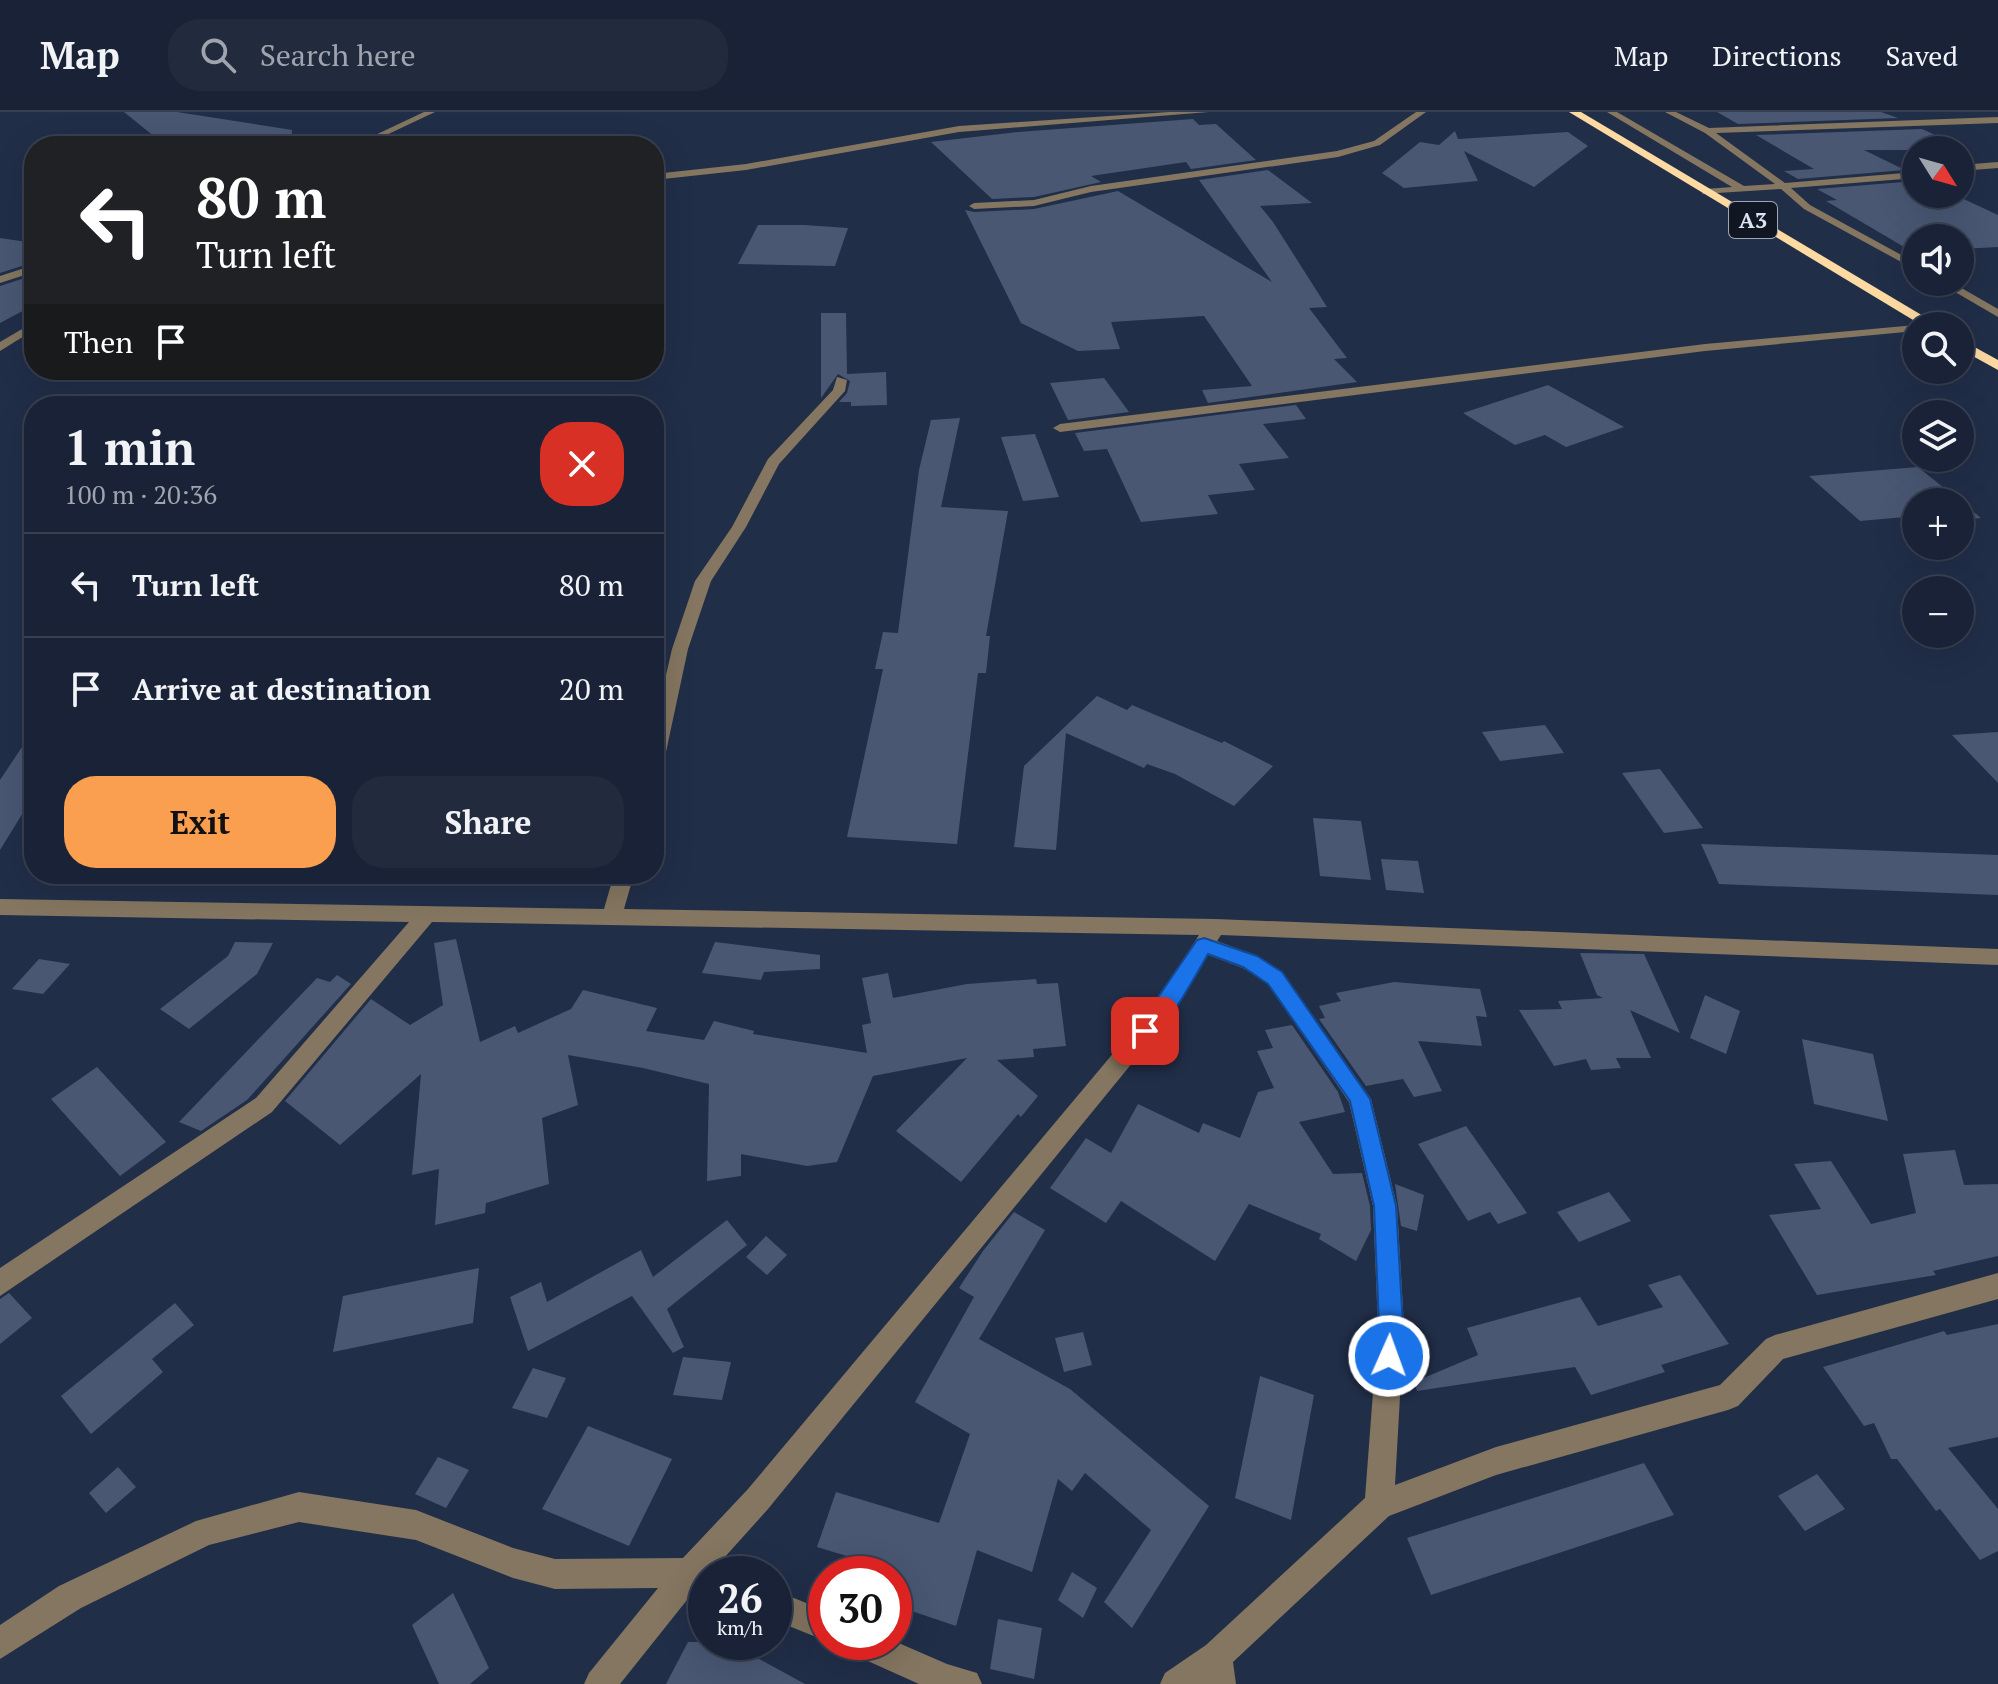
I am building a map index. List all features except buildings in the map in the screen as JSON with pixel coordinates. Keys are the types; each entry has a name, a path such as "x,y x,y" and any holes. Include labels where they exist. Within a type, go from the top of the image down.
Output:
{"highway":[{"name":"A3","path":"1574,112 1909,312"},
{"path":"1974,351 1998,366"}],"street":[{"path":"378,136 431,112"},
{"path":"664,176 746,167 959,129 1205,112"},
{"path":"974,206 1034,203 1091,189 1338,154 1377,143 1422,112"},
{"path":"1611,112 1744,190"},
{"path":"1669,112 1708,131 1741,157 1766,171 1807,207 1902,259"},
{"path":"1833,112 1856,124"},
{"path":"1708,131 1998,120"},
{"path":"1974,167 1998,165"},
{"path":"1705,192 1902,176"},
{"path":"0,280 24,272"},
{"path":"1967,296 1998,314"},
{"path":"1060,428 1358,393 1648,353 1902,329"},
{"path":"0,347 24,331"},
{"path":"664,721 680,649 703,581 739,527 773,462 839,391 841,380"},
{"path":"612,918 621,884"},
{"path":"0,907 428,913 1998,957"},
{"path":"0,1283 264,1105 428,913"},
{"path":"1209,936 1275,978 1360,1099 1385,1206 1391,1326 1379,1505"},
{"path":"714,1556 1165,1007 1209,936"},
{"path":"1176,1684 1219,1670 1379,1505 1496,1461 1728,1396 1775,1348 1998,1286"},
{"path":"0,1643 70,1597 206,1531 299,1507 416,1525 513,1563 555,1574 688,1576"},
{"path":"600,1684 688,1587"},
{"path":"901,1660 946,1680 966,1684"}],"route":[{"path":"1145,1031 1165,1007 1204,945 1250,962 1275,978 1300,1011 1360,1099 1385,1206 1391,1326 1389,1356"}]}
